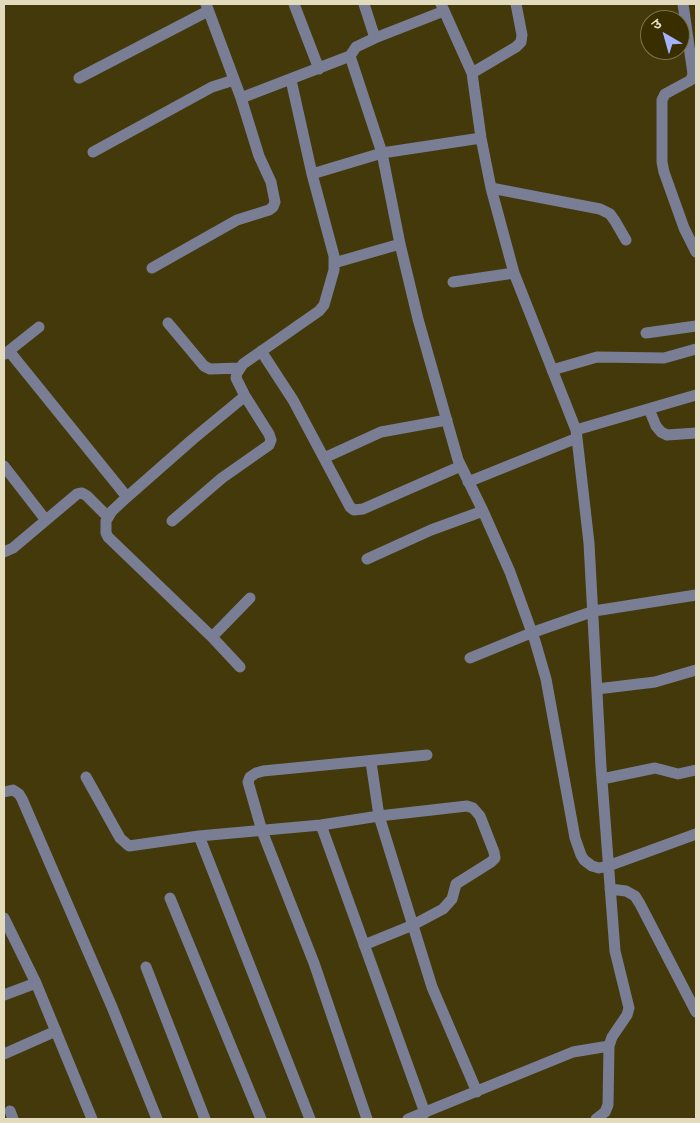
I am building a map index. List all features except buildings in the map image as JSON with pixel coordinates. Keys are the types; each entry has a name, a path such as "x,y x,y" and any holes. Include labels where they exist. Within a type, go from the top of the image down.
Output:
{"street":[{"path":"294,4 319,69"},
{"path":"364,4 375,38"},
{"path":"472,73 516,47 521,42 522,35 516,4"},
{"path":"683,4 692,74 691,80 665,94 662,100 662,162 684,228 696,252"},
{"path":"79,78 207,7 259,156 270,182 275,202 269,210 237,220 152,268"},
{"path":"240,98 350,56 356,47 442,7 472,73 481,138 491,188 514,273 576,434 589,542 602,779 615,951 629,1008 628,1015 612,1037 609,1046 608,1104 605,1112 596,1119"},
{"path":"350,56 382,153 400,244 418,319 461,466 483,510 510,572 546,679 575,838 581,856 592,866 599,868 696,834"},
{"path":"93,152 212,87 234,80"},
{"path":"172,521 213,485 269,445 271,440 269,434 236,378 239,368 319,311 324,305 334,256 312,174 291,80"},
{"path":"312,174 382,153 481,138"},
{"path":"491,188 600,209 610,214 626,240"},
{"path":"334,263 400,244"},
{"path":"453,282 514,273"},
{"path":"168,323 204,366 210,369 239,368"},
{"path":"646,334 696,326"},
{"path":"39,327 7,353 127,497"},
{"path":"552,370 597,357 664,358 696,349"},
{"path":"261,351 293,400 350,507 354,510 358,510 461,466"},
{"path":"468,482 576,434 696,395"},
{"path":"240,667 106,533 107,516 193,439 245,396"},
{"path":"649,409 656,426 661,432 667,435 696,433"},
{"path":"324,458 381,432 448,420"},
{"path":"4,466 45,519"},
{"path":"4,552 13,548 76,494 82,493 107,516"},
{"path":"367,560 431,530 483,510"},
{"path":"470,658 531,633 594,611 696,595"},
{"path":"212,637 250,598"},
{"path":"597,689 655,682 696,670"},
{"path":"367,1119 314,963 262,831 248,782 250,777 263,771 428,755"},
{"path":"371,762 379,816 434,994 477,1092"},
{"path":"602,779 655,768 678,774 696,770"},
{"path":"86,777 120,838 129,846 199,836 262,831 467,806 473,808 480,816 494,852 494,858 491,862 456,884 452,899 448,904 413,926 364,945"},
{"path":"4,792 13,790 22,799 112,1007 157,1119"},
{"path":"322,824 425,1113"},
{"path":"199,836 310,1119"},
{"path":"610,889 626,891 635,896 696,1012"},
{"path":"170,898 261,1119"},
{"path":"4,918 36,983 92,1119"},
{"path":"146,967 205,1119"},
{"path":"4,995 36,983"},
{"path":"4,1054 56,1031"},
{"path":"408,1119 573,1052 609,1046"}]}
